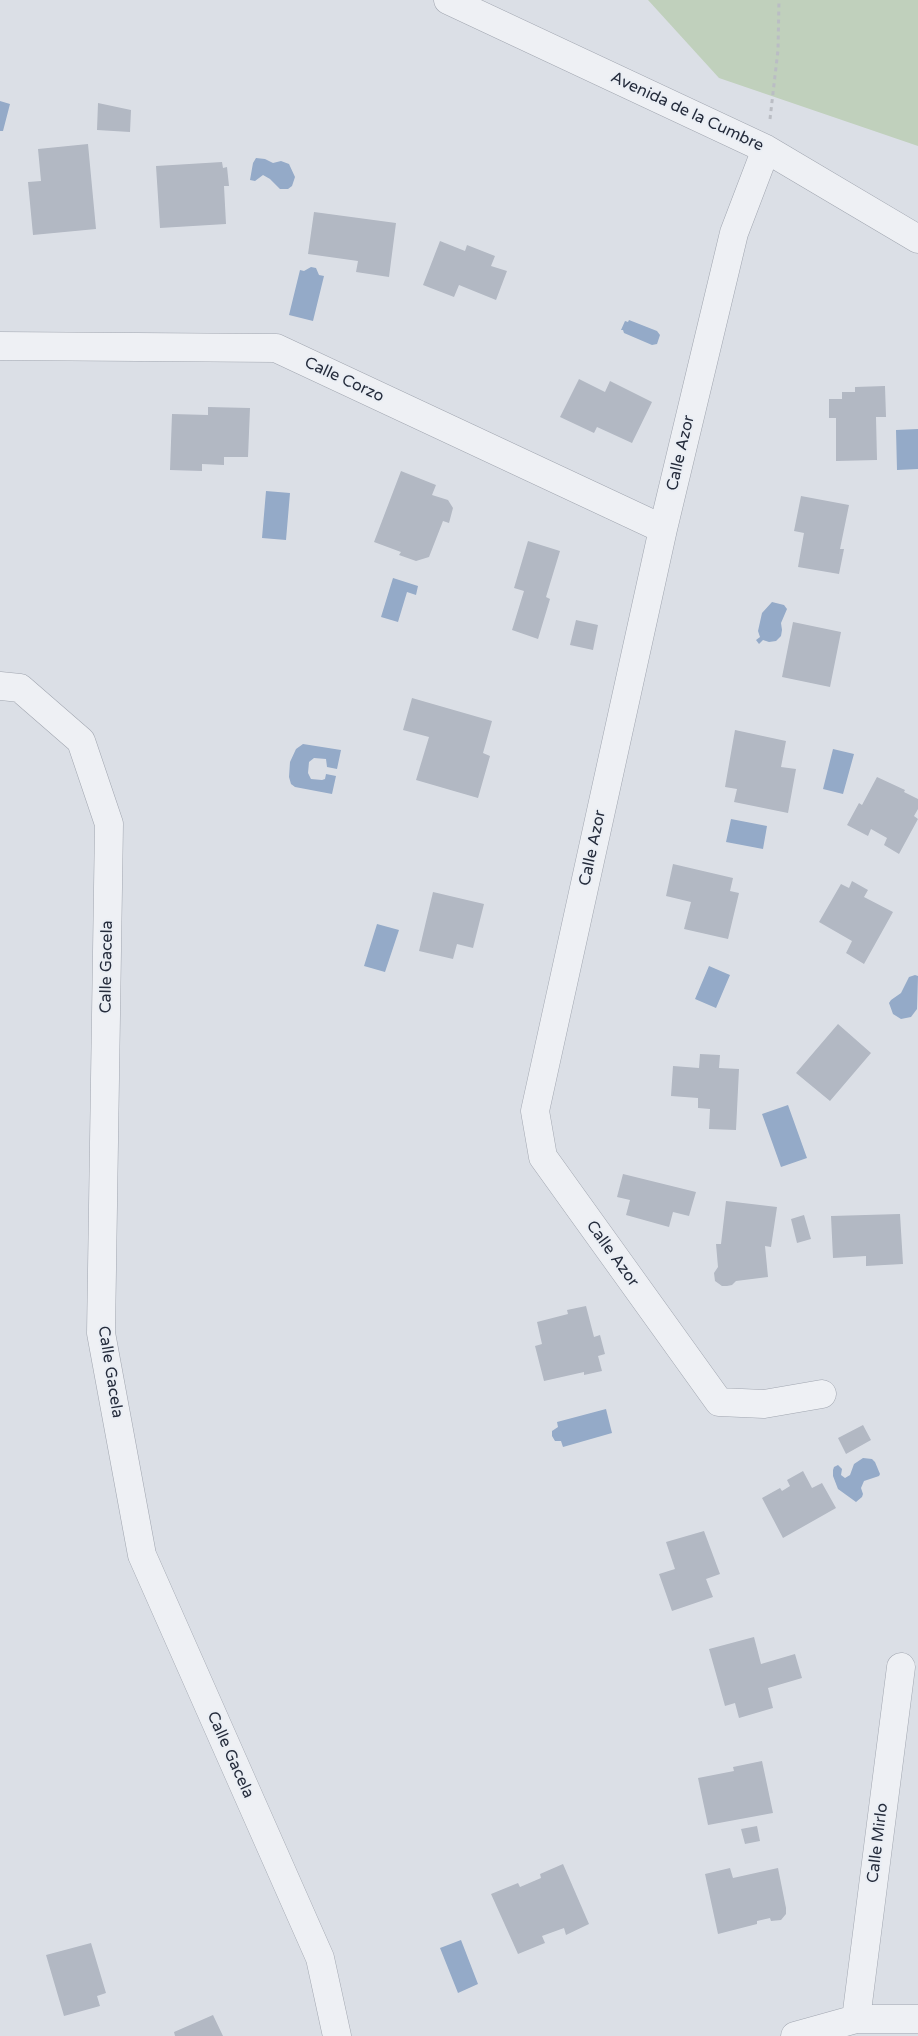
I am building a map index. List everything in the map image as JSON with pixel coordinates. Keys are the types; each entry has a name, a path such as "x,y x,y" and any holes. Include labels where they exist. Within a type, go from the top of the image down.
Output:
{"street":[{"name":"Avenida de la Cumbre","path":"448,0 766,149 918,239"},
{"name":"Calle Azor","path":"766,149 734,233 663,529 535,1111 543,1157 719,1402 764,1404 822,1394"},
{"name":"Calle Corzo","path":"0,346 276,348 663,529"},
{"name":"Calle Gacela","path":"0,686 20,688 81,741 109,824 101,1333 142,1555 320,1958 337,2036"},
{"name":"Calle Mirlo","path":"856,2019 901,1668"},
{"path":"795,2036 856,2019 918,2018"}],"path":[{"path":"766,149 778,50 779,0"}],"green space":[{"path":"648,0 918,0 918,146 719,78"}],"water":[{"path":"0,101 10,104 3,131 0,131"},
{"path":"256,158 265,159 273,163 281,161 289,164 295,177 292,186 288,189 280,189 263,175 255,181 250,180 253,163"},
{"path":"311,267 316,268 319,275 324,276 313,321 289,315 300,270 304,271"},
{"path":"629,320 657,331 660,335 657,344 652,345 624,333 621,330 625,321 628,322"},
{"path":"918,429 918,469 897,470 896,430"},
{"path":"266,491 290,493 286,540 262,538"},
{"path":"393,578 418,586 416,595 407,592 398,622 381,617"},
{"path":"772,602 784,605 787,609 781,623 781,636 776,641 769,642 763,640 759,644 756,640 760,637 758,631 762,613"},
{"path":"303,744 341,750 337,769 327,767 326,759 314,758 309,762 308,773 311,779 325,779 326,774 336,776 332,794 295,787 291,784 289,777 290,762 296,749"},
{"path":"833,749 854,754 843,794 823,789"},
{"path":"731,819 767,826 763,849 726,842"},
{"path":"377,924 399,930 385,972 364,966"},
{"path":"709,966 730,975 716,1008 695,999"},
{"path":"918,976 917,1009 911,1017 901,1019 893,1014 889,1003 901,993 909,977"},
{"path":"788,1105 807,1158 781,1167 762,1114"},
{"path":"606,1409 612,1433 563,1447 561,1441 555,1441 552,1436 552,1431 558,1427 557,1422"},
{"path":"863,1458 872,1459 880,1474 864,1481 861,1488 862,1497 856,1502 838,1489 833,1476 833,1470 838,1465 842,1469 841,1475 845,1478 850,1475 854,1464"},
{"path":"461,1940 478,1984 458,1993 440,1948"}],"building":[{"path":"98,103 131,110 130,132 97,130"},
{"path":"88,144 96,229 33,235 28,182 41,181 38,149"},
{"path":"222,162 223,168 227,167 229,186 224,186 226,224 160,228 156,166"},
{"path":"314,212 396,223 389,277 356,272 358,261 308,254"},
{"path":"440,241 465,251 467,245 495,256 491,266 507,271 496,300 459,285 454,297 423,285"},
{"path":"579,379 605,392 610,381 652,402 632,443 597,427 594,433 560,417"},
{"path":"885,386 886,417 876,417 877,460 836,461 836,418 829,418 829,399 842,399 842,392 855,392 855,387"},
{"path":"208,407 250,408 248,457 224,457 224,465 202,464 202,471 170,470 172,414 208,415"},
{"path":"401,471 436,485 432,495 448,500 453,508 449,523 443,521 429,557 416,561 399,555 401,552 374,542"},
{"path":"801,496 849,505 840,549 844,549 839,574 798,567 804,533 794,531"},
{"path":"528,541 560,551 546,597 550,599 538,639 512,630 524,591 514,588"},
{"path":"576,620 598,625 593,650 570,645"},
{"path":"793,622 841,632 830,687 782,677"},
{"path":"412,698 492,721 483,753 490,756 478,798 416,780 429,737 403,730"},
{"path":"735,730 786,741 781,767 796,769 788,813 734,802 737,789 725,787"},
{"path":"877,777 905,790 904,792 918,799 918,809 914,816 918,819 899,854 884,845 887,838 871,829 868,836 847,825 859,803 862,805"},
{"path":"673,864 733,878 730,891 739,893 728,939 684,929 691,902 666,896"},
{"path":"852,881 868,890 864,897 893,912 864,964 846,953 852,941 819,922 841,884 849,888"},
{"path":"433,892 484,904 473,948 457,944 453,959 419,951"},
{"path":"838,1024 871,1053 830,1101 796,1073"},
{"path":"700,1054 720,1055 719,1068 739,1069 736,1130 709,1129 710,1109 698,1108 698,1098 671,1096 673,1066 699,1068"},
{"path":"623,1174 696,1192 689,1216 673,1212 669,1227 626,1215 630,1200 617,1197"},
{"path":"726,1201 777,1207 771,1247 765,1246 768,1277 736,1281 732,1285 727,1286 722,1286 715,1281 714,1273 718,1267 716,1244 721,1244"},
{"path":"900,1214 903,1264 866,1266 866,1256 833,1258 831,1216"},
{"path":"804,1215 811,1239 797,1243 791,1219"},
{"path":"586,1306 594,1337 600,1335 605,1354 598,1356 602,1371 584,1375 584,1372 544,1381 535,1346 542,1344 537,1322 568,1314 567,1310"},
{"path":"863,1425 871,1440 846,1454 838,1438"},
{"path":"803,1471 812,1488 822,1483 836,1508 783,1538 762,1498 780,1488 782,1491 790,1486 787,1480"},
{"path":"704,1531 720,1574 706,1579 713,1597 672,1611 659,1574 675,1569 666,1542"},
{"path":"754,1637 761,1664 795,1654 802,1678 768,1688 773,1708 739,1718 735,1703 725,1706 709,1649"},
{"path":"762,1761 773,1813 708,1825 698,1778 734,1771 733,1767"},
{"path":"757,1826 760,1841 745,1844 741,1829"},
{"path":"563,1864 589,1924 566,1935 564,1928 542,1936 545,1943 518,1954 491,1894 518,1883 520,1887 541,1878 540,1874"},
{"path":"730,1868 733,1878 778,1868 786,1908 786,1914 781,1920 771,1921 770,1918 757,1921 757,1924 718,1934 705,1874"},
{"path":"91,1943 106,1993 97,1996 100,2006 64,2016 46,1955"},
{"path":"213,2015 223,2036 175,2036 174,2032"}]}
